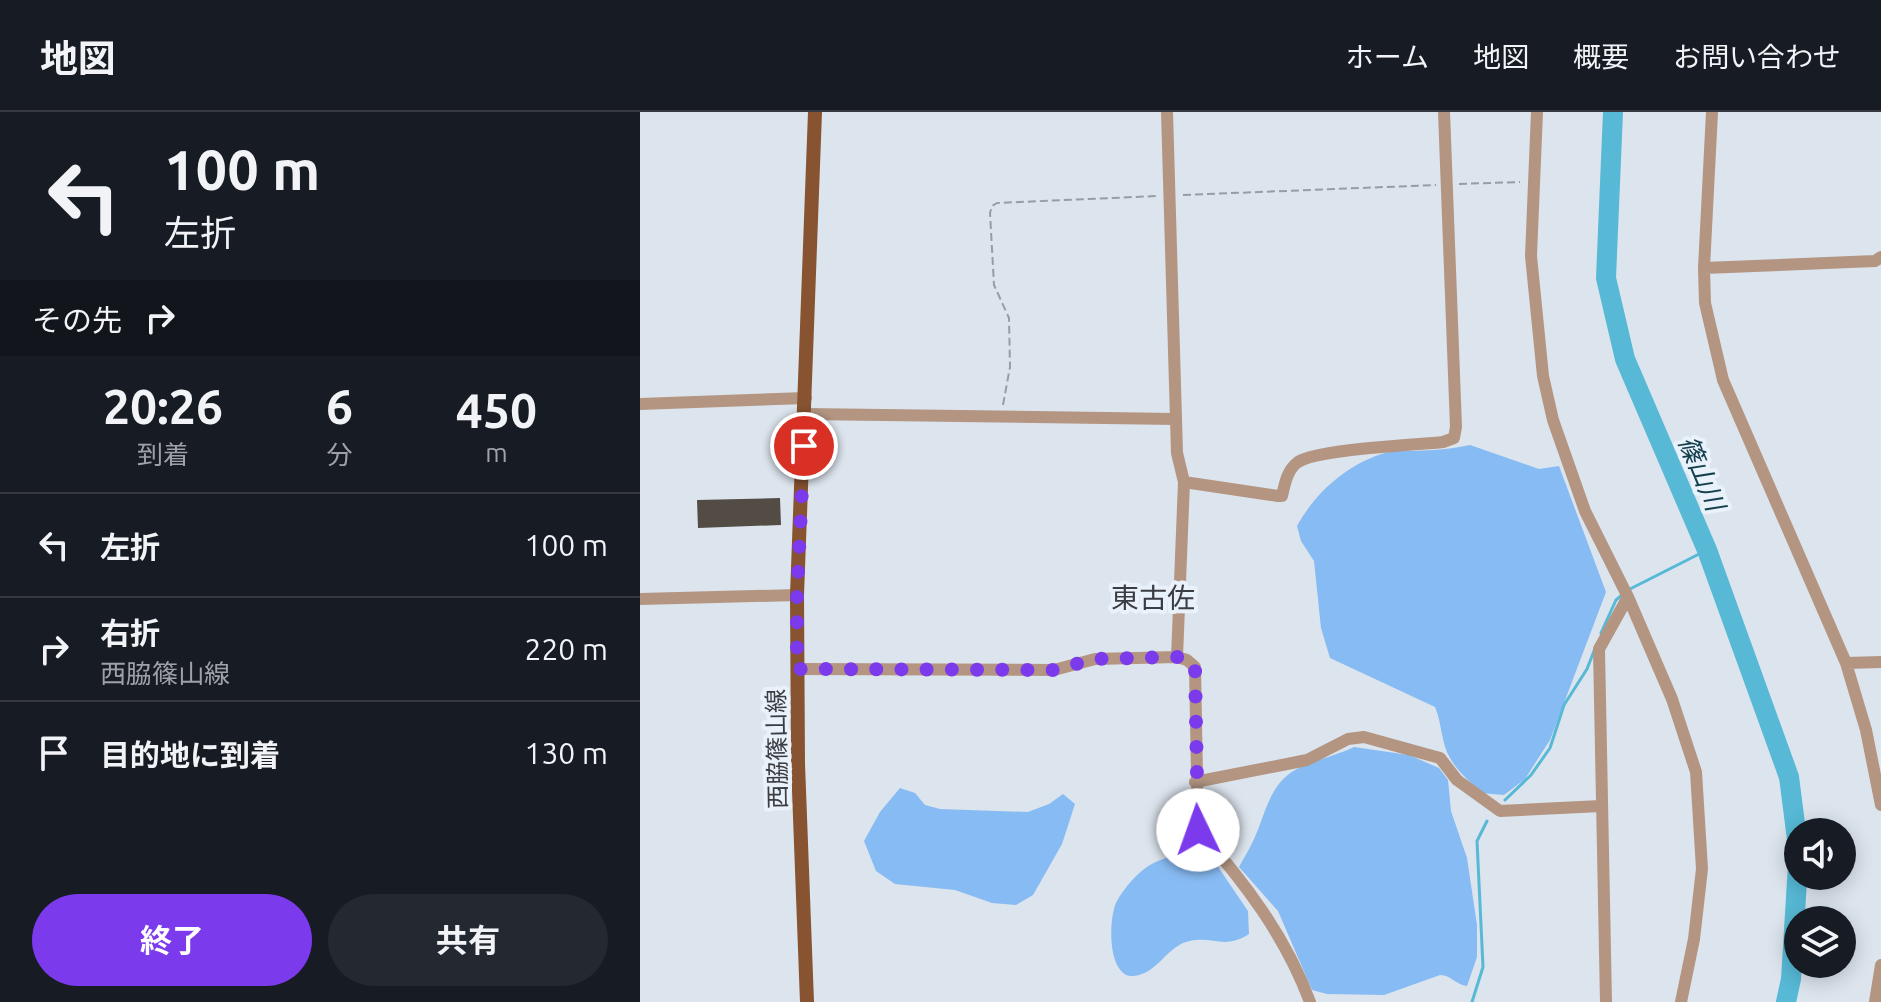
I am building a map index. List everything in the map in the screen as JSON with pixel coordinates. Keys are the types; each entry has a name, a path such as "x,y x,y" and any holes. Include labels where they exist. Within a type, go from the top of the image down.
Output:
{"main road":[{"name":"西脇篠山線","path":"807,1002 798,764 797,595 815,112"}],"street":[{"path":"1167,112 1177,453 1184,482 1177,657"},
{"path":"1184,482 1282,496 1288,473 1299,461 1325,454 1443,442 1454,438 1444,112"},
{"path":"1537,112 1531,256 1543,376 1553,420 1585,511 1628,597 1672,699 1696,772 1702,869 1694,939 1681,1002"},
{"path":"1712,112 1705,303 1723,380 1846,663 1866,730 1881,805"},
{"path":"1704,268 1875,261 1881,257"},
{"path":"640,404 806,398"},
{"path":"805,414 1176,419"},
{"path":"640,599 797,595"},
{"path":"1606,1002 1599,649 1628,597"},
{"path":"797,669 1054,670 1095,659 1177,657 1187,660 1195,667 1198,830 1225,860 1264,913 1299,974 1310,1002"},
{"path":"1846,663 1881,662"},
{"path":"1195,782 1307,760 1348,739 1364,737 1440,758 1457,780 1500,811 1601,806"},
{"path":"1875,1002 1881,965"}],"path":[{"path":"1001,416 1010,367 1009,318 994,285 990,213 997,203 1534,182"}],"shaded area":[{"path":"1470,445 1539,469 1559,466 1606,592 1550,740 1525,779 1504,795 1480,793 1456,767 1445,746 1435,707 1330,658 1321,628 1314,561 1301,541 1297,526 1323,491 1358,464 1392,451"},
{"path":"1354,747 1409,755 1439,768 1448,780 1451,811 1467,858 1477,925 1477,957 1467,986 1440,975 1384,995 1327,994 1312,990 1278,911 1239,867 1279,783 1301,767"},
{"path":"900,788 915,793 925,805 940,809 1028,812 1049,804 1063,794 1075,804 1062,844 1033,895 1016,905 992,903 955,890 895,884 876,871 864,841 880,812"},
{"path":"1184,841 1216,864 1248,911 1249,934 1226,942 1190,941 1175,948 1149,971 1133,976 1124,974 1118,967 1112,945 1112,920 1117,901 1141,872 1174,854"}],"building":[{"path":"780,498 781,525 698,528 697,500"}],"waterway":[{"name":"篠山川","path":"1613,112 1606,278 1625,359 1707,550 1789,777 1794,818"},
{"path":"1628,590 1707,550"},
{"path":"1601,633 1616,600 1622,595"},
{"path":"1505,800 1531,775 1550,748 1564,705 1587,669 1594,651"},
{"path":"1472,1002 1483,967 1477,841 1487,821"},
{"name":"篠山川","path":"1786,1002 1791,979 1796,890"}],"district":[{"name":"東古佐","path":"1153,597"}],"route":[{"path":"804,446 797,669 1054,670 1095,659 1177,657 1187,660 1195,667 1198,830"}]}
